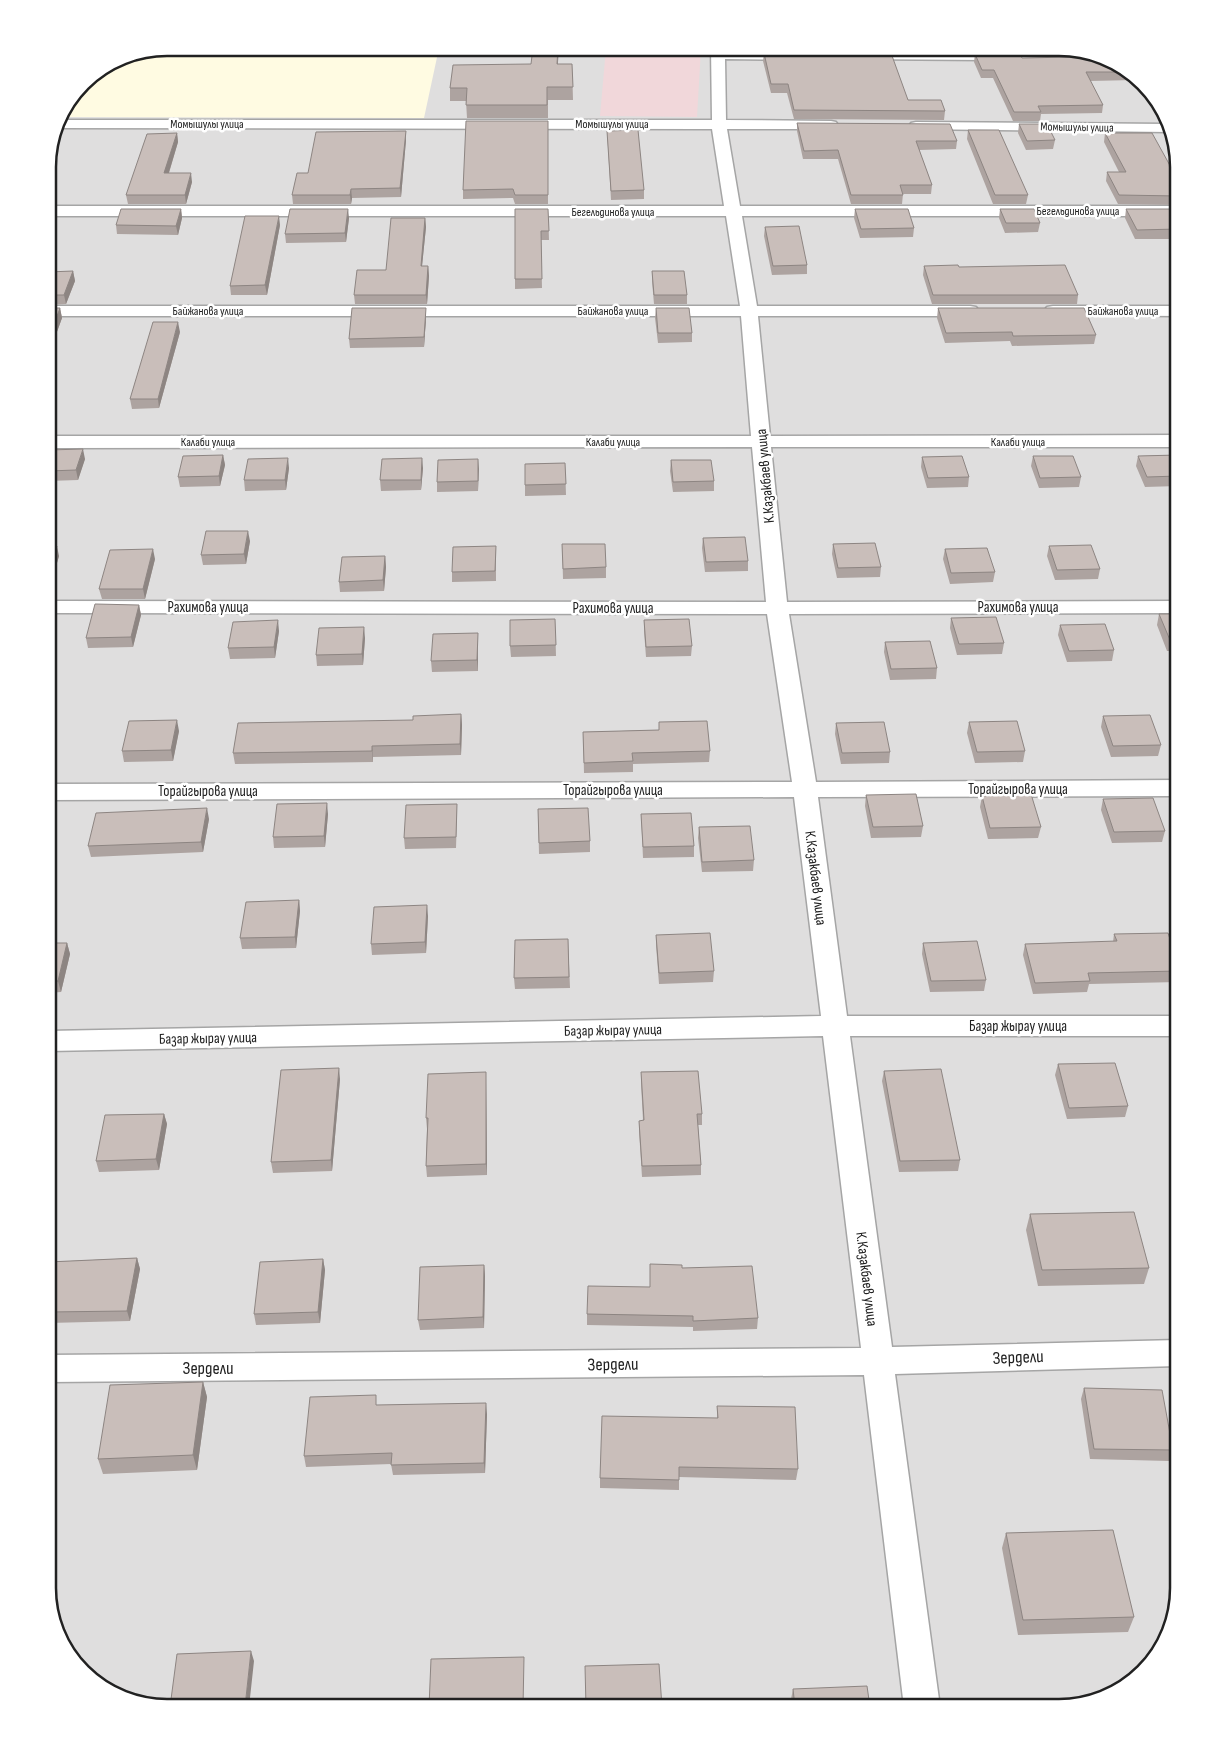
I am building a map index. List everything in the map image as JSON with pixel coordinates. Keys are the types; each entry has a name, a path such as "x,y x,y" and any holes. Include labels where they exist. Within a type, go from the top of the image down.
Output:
{"street":[{"name":"К.Казакбаев улица","path":"718,56 719,124 749,311 777,608 805,790 921,1699"},
{"path":"841,56 1072,57"},
{"name":"Момышулы улица","path":"65,124 849,125"},
{"name":"Момышулы улица","path":"899,126 1162,128"},
{"name":"Бегельдинова улица","path":"56,211 1170,211"},
{"name":"Байжанова улица","path":"56,311 989,311"},
{"name":"Байжанова улица","path":"1039,311 1170,311"},
{"name":"Калаби улица","path":"56,442 1170,441"},
{"name":"Рахимова улица","path":"56,607 1170,607"},
{"name":"Торайгырова улица","path":"56,792 1170,788"},
{"name":"Базар жырау улица","path":"56,1041 835,1026 1170,1026"},
{"name":"Зердели","path":"56,1369 878,1361 1170,1353"}],"shaded area":[{"path":"437,56 424,118 69,117 84,94 106,75 132,62 153,57"},
{"path":"605,56 701,56 697,117 600,116"},
{"path":"1066,56 1094,62 1120,75 1137,89 1155,112 1166,139 1170,168 1170,1587 1166,1616 1155,1643 1137,1666 1114,1684 1087,1695 1058,1699 160,1699 132,1693 112,1684 89,1666 71,1643 60,1616 56,1587 56,160 65,125 84,94 112,71 132,62 153,57"}],"building":[{"path":"532,56 558,56 557,64 572,64 573,87 547,87 547,105 466,105 467,88 450,88 453,65 531,64"},
{"path":"765,56 892,56 908,100 941,100 945,111 794,110 788,84 771,84"},
{"path":"976,56 1021,56 1022,58 1072,57 1094,62 1115,72 1086,72 1103,105 1038,106 1041,112 1014,112 994,70 982,70"},
{"path":"466,121 548,121 548,195 515,195 513,189 463,190"},
{"path":"797,123 950,124 957,141 916,141 932,185 900,185 903,195 851,195 838,150 804,151"},
{"path":"1019,124 1047,124 1055,140 1027,141"},
{"path":"638,130 644,190 611,191 607,131"},
{"path":"968,130 999,130 1028,195 995,195"},
{"path":"406,131 400,188 351,189 350,195 292,195 297,173 308,173 316,132"},
{"path":"177,133 164,173 191,173 185,195 126,195 147,134"},
{"path":"1105,133 1152,133 1170,165 1170,196 1119,195 1107,172 1126,172"},
{"path":"121,209 181,209 176,226 116,225"},
{"path":"290,209 348,209 345,233 285,234"},
{"path":"515,209 548,209 549,231 541,231 542,279 515,279"},
{"path":"855,209 908,209 914,228 861,229"},
{"path":"1000,209 1034,209 1040,223 1006,223"},
{"path":"1126,209 1170,209 1170,229 1137,230"},
{"path":"245,216 279,216 265,285 230,286"},
{"path":"391,218 425,218 421,266 428,266 426,295 354,295 357,270 386,270"},
{"path":"799,226 807,265 773,266 765,227"},
{"path":"958,265 959,267 1065,265 1078,295 933,295 924,266"},
{"path":"73,271 64,295 56,295 56,272"},
{"path":"652,271 684,271 687,295 654,295"},
{"path":"56,308 60,308 56,319"},
{"path":"352,308 426,308 424,337 349,339"},
{"path":"656,308 689,308 692,333 658,333"},
{"path":"938,308 1084,308 1096,335 1013,336 1012,332 946,333"},
{"path":"153,322 178,322 158,399 130,399"},
{"path":"83,449 76,470 56,471 56,450"},
{"path":"223,455 219,476 178,477 183,456"},
{"path":"1170,455 1170,476 1147,477 1138,456"},
{"path":"962,456 969,477 928,478 922,457"},
{"path":"1033,456 1073,456 1081,477 1040,478"},
{"path":"288,458 285,480 244,480 248,459"},
{"path":"422,458 421,480 380,480 382,459"},
{"path":"478,459 478,481 437,482 438,460"},
{"path":"671,460 711,460 714,481 673,482"},
{"path":"565,463 566,484 525,485 525,464"},
{"path":"206,531 248,531 244,554 201,555"},
{"path":"745,537 748,561 706,562 703,538"},
{"path":"875,543 881,567 838,568 833,544"},
{"path":"562,544 605,544 606,567 563,569"},
{"path":"1091,545 1100,569 1057,570 1049,546"},
{"path":"496,546 495,571 452,572 453,547"},
{"path":"987,548 995,572 951,573 945,549"},
{"path":"153,549 143,589 99,589 110,550"},
{"path":"385,556 383,580 339,582 342,557"},
{"path":"95,604 139,605 131,637 86,638"},
{"path":"1159,614 1170,614 1170,640"},
{"path":"996,617 1004,643 959,644 951,618"},
{"path":"555,619 556,645 510,646 510,620"},
{"path":"689,619 692,646 646,647 644,620"},
{"path":"278,620 274,647 228,648 233,622"},
{"path":"1105,624 1114,650 1069,651 1060,625"},
{"path":"364,627 362,654 316,655 319,628"},
{"path":"478,633 477,660 431,661 433,634"},
{"path":"930,641 937,668 891,669 885,642"},
{"path":"461,714 460,744 372,746 372,751 233,753 238,723 413,720 413,716"},
{"path":"1150,715 1161,745 1113,746 1103,716"},
{"path":"177,720 171,750 122,751 129,721"},
{"path":"707,721 710,751 632,753 633,761 584,763 583,732 659,730 659,722"},
{"path":"1017,721 1025,751 977,752 969,722"},
{"path":"884,722 890,752 842,753 836,723"},
{"path":"916,794 923,826 873,827 866,795"},
{"path":"1031,794 1041,827 990,828 982,796"},
{"path":"1153,798 1165,831 1114,832 1103,799"},
{"path":"327,803 324,836 273,837 277,804"},
{"path":"457,804 456,837 404,838 406,805"},
{"path":"207,808 201,842 88,846 96,813"},
{"path":"588,808 590,841 539,843 538,809"},
{"path":"691,813 694,846 643,847 641,814"},
{"path":"750,826 754,860 702,862 699,827"},
{"path":"299,900 295,937 240,938 246,902"},
{"path":"427,905 425,942 371,944 374,907"},
{"path":"710,933 714,971 659,973 656,935"},
{"path":"1168,933 1170,939 1170,971 1088,973 1090,981 1035,983 1025,944 1117,941 1114,934"},
{"path":"568,939 569,977 514,978 515,940"},
{"path":"977,941 986,980 931,981 923,943"},
{"path":"56,943 67,943 58,981 56,981"},
{"path":"1115,1063 1128,1106 1069,1108 1058,1064"},
{"path":"339,1068 331,1160 271,1162 281,1070"},
{"path":"941,1069 960,1160 900,1161 884,1071"},
{"path":"698,1071 702,1114 697,1114 701,1165 642,1166 639,1121 644,1120 641,1072"},
{"path":"486,1072 486,1164 426,1166 428,1074"},
{"path":"164,1114 156,1159 96,1161 105,1115"},
{"path":"1134,1212 1149,1268 1042,1270 1030,1214"},
{"path":"137,1258 127,1311 56,1312 56,1262"},
{"path":"323,1259 318,1312 254,1314 260,1262"},
{"path":"650,1264 682,1265 682,1268 752,1266 758,1318 693,1321 693,1316 587,1314 588,1286 650,1287"},
{"path":"484,1265 483,1317 418,1320 420,1267"},
{"path":"203,1382 193,1455 98,1459 110,1385"},
{"path":"1084,1388 1162,1390 1170,1434 1170,1450 1094,1449"},
{"path":"376,1395 376,1405 486,1403 484,1463 391,1465 392,1453 304,1456 310,1397"},
{"path":"717,1406 795,1407 798,1469 679,1467 679,1480 600,1478 602,1416 718,1418"},
{"path":"1113,1530 1134,1617 1023,1620 1006,1533"},
{"path":"251,1651 246,1699 171,1699 177,1654"},
{"path":"524,1657 523,1699 429,1699 431,1659"},
{"path":"659,1664 661,1699 586,1699 585,1666"},
{"path":"867,1686 869,1699 794,1699 793,1689"}]}
